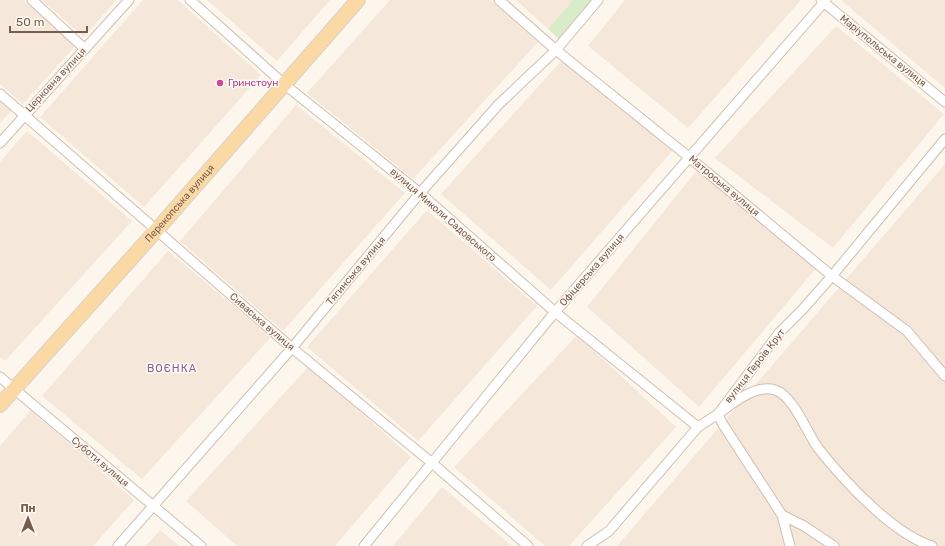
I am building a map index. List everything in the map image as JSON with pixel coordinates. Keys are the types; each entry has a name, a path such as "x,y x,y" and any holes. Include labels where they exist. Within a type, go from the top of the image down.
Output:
{"main road":[{"name":"Перекопська вулиця","path":"0,405 156,231 358,0"}],"street":[{"path":"32,0 85,48"},
{"name":"Церковна вулиця","path":"0,143 129,0"},
{"name":"вулиця Миколи Садовського","path":"190,0 284,84 420,193 556,312 698,427"},
{"name":"Матроська вулиця","path":"499,0 556,50 690,158 832,276 907,331 945,376"},
{"name":"Тягинська вулиця","path":"118,546 292,348 420,193 499,104 556,50 598,0"},
{"name":"Маріупольська вулиця","path":"824,1 945,102"},
{"name":"Офіцерська вулиця","path":"364,546 556,312 824,1"},
{"name":"Сиваська вулиця","path":"0,94 292,348 432,463 528,546"},
{"name":"вулиця Героїв Крут","path":"587,546 609,531 698,427 718,414 779,333 803,309 832,276 945,139"},
{"name":"Суботи вулиця","path":"0,377 201,546"},
{"path":"790,546 782,515 722,424 718,414 741,398 766,388 776,390 787,398 818,447 887,520 918,541 932,546"},
{"path":"782,515 804,526 834,546"}],"shaded area":[{"path":"0,0 23,0 76,45 23,104 0,84"},
{"path":"42,0 116,0 84,37"},
{"path":"143,0 178,0 261,75 144,207 40,117"},
{"path":"207,0 330,0 277,61"},
{"path":"390,0 490,0 539,41 413,179 307,93"},
{"path":"516,0 573,0 548,29"},
{"path":"625,0 801,0 688,128 588,46"},
{"path":"945,0 945,88 842,1"},
{"path":"836,26 944,114 833,248 715,158"},
{"path":"563,59 673,150 551,290 441,194"},
{"path":"0,101 11,111 0,123"},
{"path":"296,105 405,193 283,331 180,241"},
{"path":"27,131 132,221 5,361 0,357 0,162"},
{"path":"945,164 945,546 617,546"},
{"path":"697,170 817,267 699,407 587,307"},
{"path":"427,210 537,306 418,441 307,347"},
{"path":"168,251 271,337 142,479 42,396"},
{"path":"577,335 676,427 569,546 545,546 454,467"},
{"path":"309,366 411,457 335,546 237,546 186,501"},
{"path":"31,410 134,500 93,546 0,546 0,446"},
{"path":"442,487 512,546 393,546"},
{"path":"160,530 179,546 146,546"}],"green space":[{"path":"573,0 592,0 560,40 548,29"}],"place":[{"name":"Гринстоун","path":"220,83"}],"district":[{"name":"ВОЄНКА","path":"172,368"}]}
